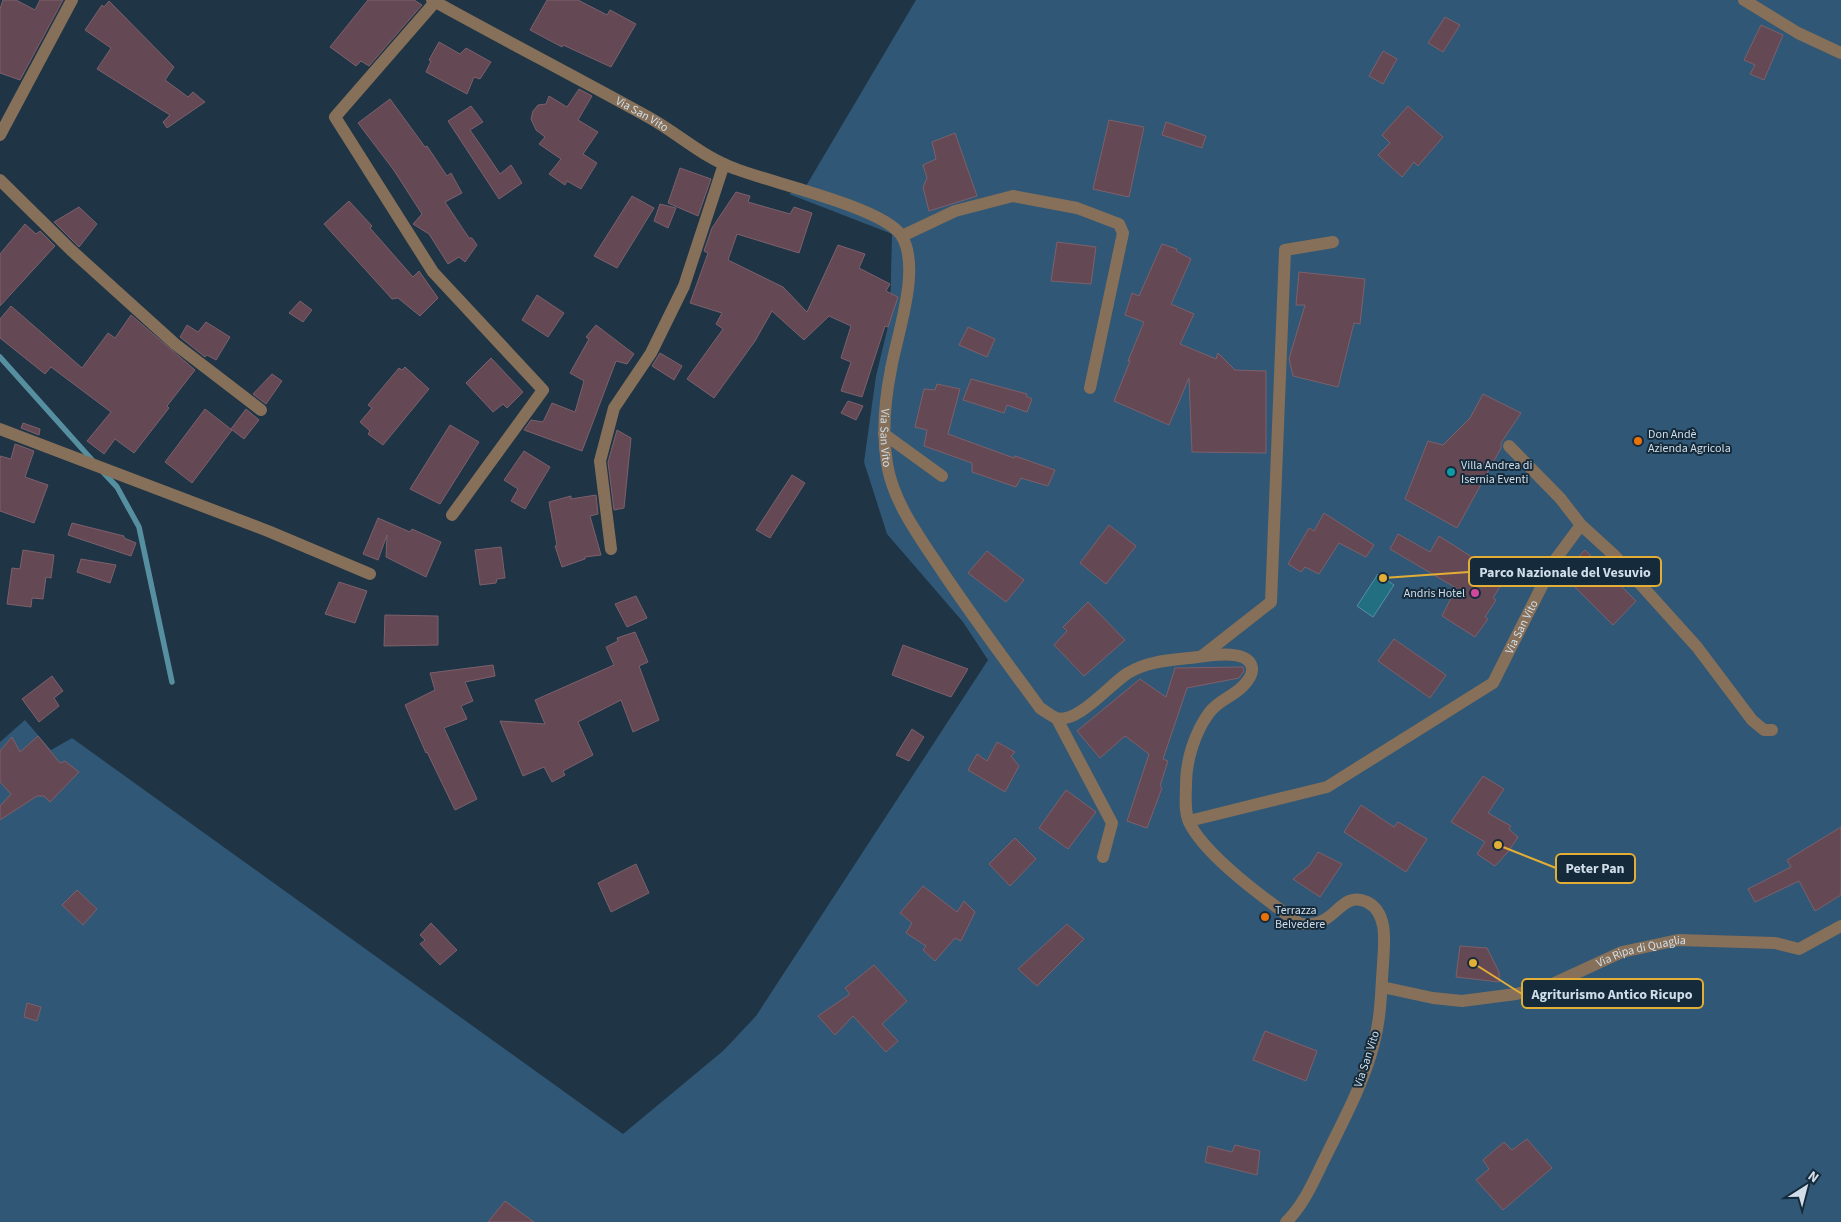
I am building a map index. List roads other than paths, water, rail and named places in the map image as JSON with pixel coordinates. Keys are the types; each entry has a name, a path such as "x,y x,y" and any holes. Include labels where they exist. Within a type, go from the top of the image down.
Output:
{"street":[{"path":"0,135 72,0"},
{"path":"1744,0 1798,33 1841,53"},
{"path":"434,1 335,117 432,272 543,390 452,515"},
{"name":"Via San Vito","path":"434,1 656,121 710,158 864,210 890,223 902,236 907,249 906,300 890,371 884,434 887,464 894,492 915,530 948,580 1040,708 1057,719 1070,718 1090,705 1127,673 1148,664 1202,656 1246,658 1251,663 1252,671 1241,689 1211,710 1202,723 1193,747 1186,777 1186,803 1189,821 1204,843 1239,877 1300,924 1312,924 1323,921 1344,902 1356,899 1368,902 1378,911 1385,940 1381,1004 1374,1044 1354,1096 1308,1191 1295,1214 1286,1222"},
{"path":"611,549 600,461 614,408 650,353 684,286 724,164"},
{"path":"0,180 71,250 175,344 260,410"},
{"path":"902,236 955,211 1012,196 1077,208 1119,224 1123,233 1090,388"},
{"path":"1202,656 1271,602 1285,250 1333,242"},
{"path":"0,429 277,535 370,574"},
{"path":"884,434 942,476"},
{"path":"1508,446 1560,498 1582,525 1615,556 1697,647 1752,720 1764,730 1772,730"},
{"name":"Via San Vito","path":"1189,821 1327,787 1493,683 1555,560 1582,525"},
{"path":"1057,719 1112,823 1103,857"},
{"name":"Via Ripa di Quaglia","path":"1382,987 1433,998 1462,1001 1516,994 1546,987 1622,952 1678,940 1776,943 1799,948 1841,926"}],"waterway":[{"path":"0,357 93,461"},
{"path":"103,472 117,487 139,527 172,682"}],"place":[{"name":"Don Andè Azienda Agricola","path":"1638,441"},
{"name":"Villa Andrea di Isernia Eventi","path":"1451,472"},
{"name":"Parco Nazionale del Vesuvio","path":"1383,578"},
{"name":"Andris Hotel","path":"1475,593"},
{"name":"Peter Pan","path":"1498,845"},
{"name":"Terrazza Belvedere","path":"1265,917"},
{"name":"Agriturismo Antico Ricupo","path":"1473,963"}]}
